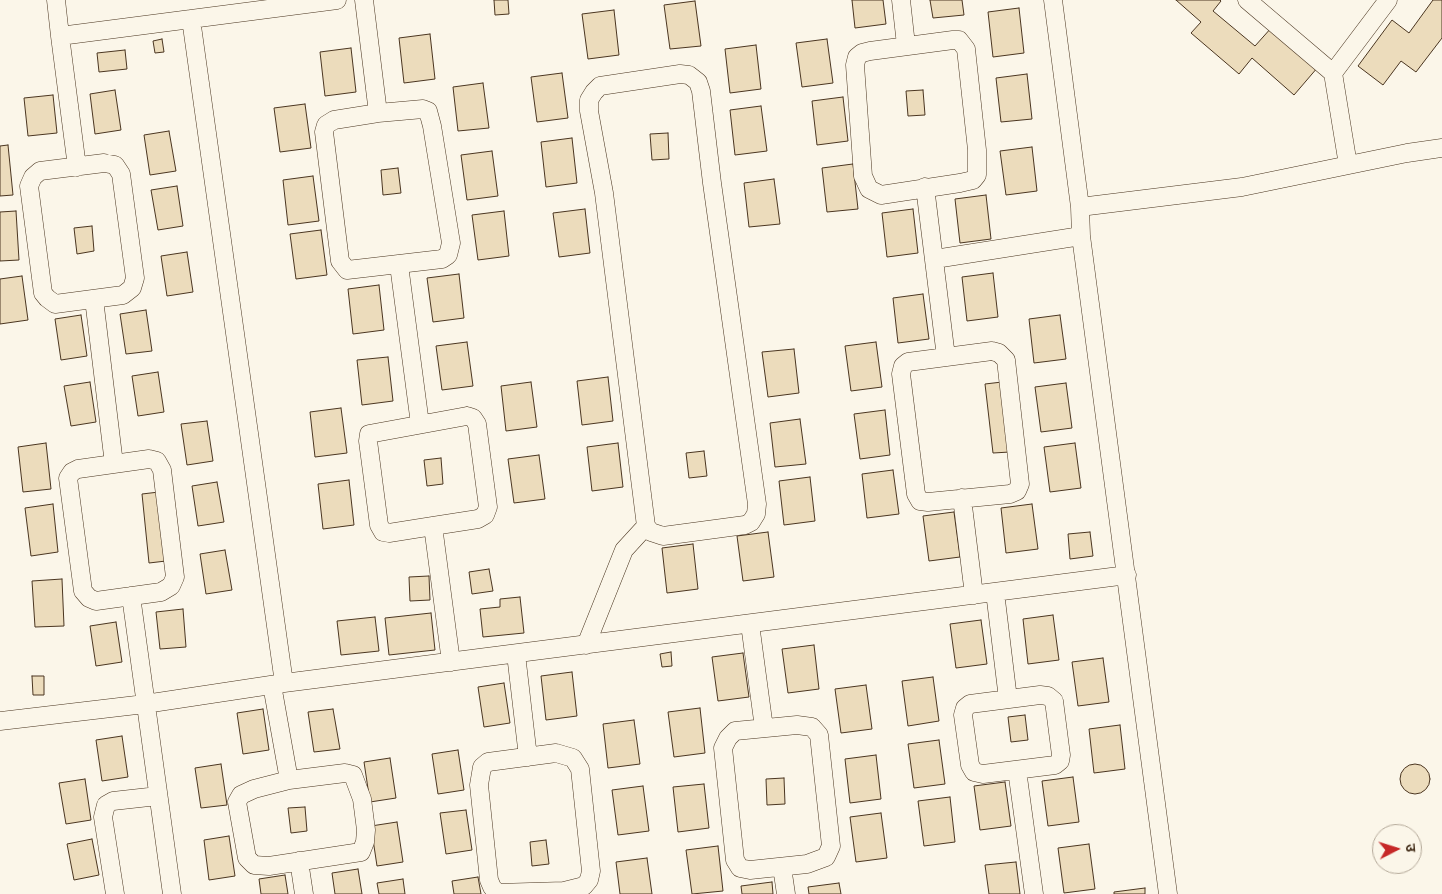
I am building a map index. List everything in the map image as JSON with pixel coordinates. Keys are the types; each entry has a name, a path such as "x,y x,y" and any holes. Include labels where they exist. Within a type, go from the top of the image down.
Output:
{"street":[{"path":"56,0 77,167"},
{"path":"60,36 337,0"},
{"path":"364,0 378,113"},
{"path":"902,0 906,45"},
{"path":"1053,0 1080,208 1081,236 1168,894"},
{"path":"1247,0 1333,73 1348,165"},
{"path":"1333,73 1388,0"},
{"path":"190,19 289,780"},
{"path":"959,40 966,49 967,55 977,175 972,180 925,187 881,195 869,189 863,176 855,65 857,57 862,53 906,45 959,40"},
{"path":"586,645 624,550 646,526 604,194 589,111 589,100 600,86 680,74 689,75 698,82 701,91 756,496 756,514 751,522 745,525 663,536 651,532 646,526"},
{"path":"423,108 428,111 451,243 448,255 442,259 399,265 346,270 340,261 324,132 326,125 334,120 423,108"},
{"path":"1080,208 1242,187 1407,153 1442,148"},
{"path":"104,163 115,165 121,174 134,278 132,288 123,295 94,299 55,304 43,293 29,186 33,177 40,171 104,163"},
{"path":"925,187 946,357"},
{"path":"935,259 1081,236"},
{"path":"399,265 420,424"},
{"path":"94,299 114,464"},
{"path":"992,351 999,353 1006,360 1020,484 1017,490 1010,494 962,498 928,502 920,501 916,494 901,374 903,366 908,362 992,351"},
{"path":"467,416 473,418 477,424 488,507 485,515 478,518 433,526 389,533 383,532 379,525 368,441 369,434 376,431 467,416"},
{"path":"149,459 157,461 162,470 175,577 171,586 161,592 131,596 96,601 89,598 83,591 68,478 72,472 78,469 149,459"},
{"path":"962,498 974,595"},
{"path":"433,526 451,662"},
{"path":"0,721 145,704 278,684 1126,575"},
{"path":"995,592 1008,699"},
{"path":"131,596 172,894"},
{"path":"750,624 764,728"},
{"path":"516,654 528,757"},
{"path":"1040,695 1048,696 1054,702 1061,755 1060,761 1054,765 1018,770 983,774 974,772 970,765 963,714 965,708 970,704 1008,699 1040,695"},
{"path":"797,724 812,726 819,735 831,846 826,857 808,864 750,870 740,868 735,860 723,748 728,738 735,731 764,728 797,724"},
{"path":"556,753 573,758 580,769 591,871 589,880 584,886 579,888 546,893 497,893 492,887 489,880 479,785 482,767 488,762 556,753"},
{"path":"1018,770 1034,894"},
{"path":"345,773 352,775 360,791 366,830 365,842 361,852 269,866 254,865 247,858 237,802 241,795 254,789 289,780 345,773"},
{"path":"115,894 103,817 106,805 113,801 158,796"},
{"path":"299,861 304,894"},
{"path":"782,867 786,894"}],"building":[{"path":"494,0 508,0 509,14 495,15"},
{"path":"852,0 883,0 886,24 855,28"},
{"path":"930,0 962,0 964,15 933,18"},
{"path":"1176,0 1220,0 1213,11 1255,46 1272,27 1318,67 1294,95 1252,58 1239,74 1191,33 1201,22"},
{"path":"1433,0 1442,0 1442,38 1416,72 1401,61 1383,85 1358,66 1392,20 1409,33"},
{"path":"695,1 701,46 670,49 664,5"},
{"path":"1019,8 1024,53 993,57 988,12"},
{"path":"614,10 619,55 588,59 582,14"},
{"path":"430,34 435,79 404,83 399,38"},
{"path":"162,39 164,52 155,53 153,41"},
{"path":"827,39 833,83 802,87 796,43"},
{"path":"756,45 761,89 730,93 725,49"},
{"path":"351,48 356,92 325,96 320,52"},
{"path":"125,50 127,69 99,72 97,53"},
{"path":"562,73 568,118 537,122 531,77"},
{"path":"1027,74 1032,119 1001,122 996,78"},
{"path":"483,83 489,128 458,131 453,87"},
{"path":"115,90 121,130 95,134 90,94"},
{"path":"923,90 925,115 908,116 906,91"},
{"path":"53,95 57,133 28,136 24,98"},
{"path":"843,97 848,141 817,145 812,101"},
{"path":"305,104 311,148 280,152 274,108"},
{"path":"761,106 767,151 735,155 730,110"},
{"path":"169,131 176,171 150,175 144,135"},
{"path":"668,133 669,159 652,160 650,134"},
{"path":"572,138 577,183 546,187 541,142"},
{"path":"8,145 13,195 0,196 0,146"},
{"path":"1032,147 1037,191 1006,195 1000,151"},
{"path":"492,151 498,196 467,200 461,155"},
{"path":"853,164 858,209 827,212 822,168"},
{"path":"398,168 401,193 383,195 381,170"},
{"path":"313,176 319,221 288,225 283,180"},
{"path":"774,179 780,224 749,227 744,183"},
{"path":"177,186 183,226 158,230 151,190"},
{"path":"986,195 991,239 960,243 955,199"},
{"path":"585,209 590,253 559,257 553,213"},
{"path":"913,209 918,253 887,257 882,213"},
{"path":"16,211 19,260 0,261 0,212"},
{"path":"504,211 509,256 478,260 472,215"},
{"path":"92,226 94,251 77,254 74,228"},
{"path":"321,230 327,275 296,279 290,234"},
{"path":"187,252 193,292 167,296 161,256"},
{"path":"993,273 998,317 967,321 962,277"},
{"path":"459,274 464,318 433,322 427,278"},
{"path":"22,276 28,320 0,324 0,279"},
{"path":"379,285 384,330 353,334 348,289"},
{"path":"923,294 929,339 898,343 893,298"},
{"path":"146,310 152,351 126,354 120,314"},
{"path":"81,315 87,356 61,360 55,319"},
{"path":"1060,315 1066,359 1034,363 1029,319"},
{"path":"467,342 473,386 442,390 436,346"},
{"path":"876,342 882,387 851,391 845,346"},
{"path":"794,349 799,393 768,397 762,352"},
{"path":"388,357 393,401 362,405 357,360"},
{"path":"158,372 164,412 138,416 132,376"},
{"path":"608,377 613,421 582,425 577,381"},
{"path":"90,382 96,422 71,426 64,386"},
{"path":"531,382 537,427 506,431 501,386"},
{"path":"1002,382 1010,452 993,453 985,384"},
{"path":"1066,383 1072,428 1041,432 1035,387"},
{"path":"341,408 347,453 315,457 310,412"},
{"path":"885,410 890,455 860,459 854,414"},
{"path":"800,419 806,464 775,467 770,423"},
{"path":"207,421 213,461 187,465 181,424"},
{"path":"46,443 51,489 23,492 18,447"},
{"path":"618,443 623,487 592,491 587,447"},
{"path":"1075,443 1081,488 1050,492 1044,447"},
{"path":"704,451 707,476 689,478 686,453"},
{"path":"539,455 545,499 514,503 508,459"},
{"path":"441,458 443,484 427,486 424,460"},
{"path":"893,470 899,514 867,518 862,474"},
{"path":"810,477 815,521 784,525 779,481"},
{"path":"349,480 354,525 323,529 318,484"},
{"path":"217,482 224,522 198,526 192,486"},
{"path":"159,492 166,561 149,563 142,494"},
{"path":"53,504 58,552 31,556 25,508"},
{"path":"1032,504 1038,549 1006,553 1001,508"},
{"path":"954,512 960,557 929,561 923,516"},
{"path":"768,532 774,577 743,581 737,536"},
{"path":"1090,532 1093,556 1070,559 1068,534"},
{"path":"693,544 698,589 667,593 662,548"},
{"path":"225,550 232,590 206,594 200,554"},
{"path":"489,569 493,591 472,594 469,572"},
{"path":"429,576 430,600 410,601 409,577"},
{"path":"62,579 64,626 35,627 32,581"},
{"path":"520,597 524,633 483,637 480,609 500,607 500,599"},
{"path":"183,609 186,647 160,649 156,612"},
{"path":"431,613 435,650 389,655 385,618"},
{"path":"1053,615 1059,660 1028,664 1023,619"},
{"path":"375,617 379,651 341,655 337,621"},
{"path":"981,620 987,664 956,668 950,624"},
{"path":"116,622 122,662 96,666 90,626"},
{"path":"814,645 819,689 788,693 782,649"},
{"path":"671,652 672,666 662,667 660,654"},
{"path":"743,653 749,697 718,701 712,657"},
{"path":"1103,658 1109,702 1078,706 1072,662"},
{"path":"572,672 577,716 546,720 541,676"},
{"path":"32,676 44,676 44,695 33,695"},
{"path":"933,677 939,721 908,726 902,681"},
{"path":"504,683 510,723 484,727 478,687"},
{"path":"866,685 872,729 841,733 835,689"},
{"path":"700,708 705,753 674,757 668,712"},
{"path":"263,709 269,750 243,754 237,713"},
{"path":"333,709 340,749 314,752 308,712"},
{"path":"1025,715 1028,740 1011,742 1008,717"},
{"path":"634,720 640,764 608,768 603,724"},
{"path":"1120,725 1125,769 1094,773 1089,729"},
{"path":"122,736 128,777 102,781 96,740"},
{"path":"939,740 945,784 914,788 908,744"},
{"path":"458,750 464,790 438,794 432,754"},
{"path":"876,755 881,799 850,803 845,759"},
{"path":"390,758 396,798 370,802 364,762"},
{"path":"221,764 227,805 201,808 195,768"},
{"path":"1415,764 1426,768 1430,779 1426,790 1415,794 1404,790 1400,779 1404,768"},
{"path":"1073,777 1079,822 1048,826 1042,781"},
{"path":"784,778 785,804 767,805 766,779"},
{"path":"85,779 91,820 66,824 59,783"},
{"path":"1005,782 1011,826 980,830 974,786"},
{"path":"704,784 709,828 678,832 673,787"},
{"path":"643,786 649,831 618,835 612,790"},
{"path":"950,797 955,842 924,846 918,801"},
{"path":"305,807 307,831 291,833 288,808"},
{"path":"466,810 472,850 446,854 440,813"},
{"path":"881,813 887,858 856,862 850,817"},
{"path":"397,822 403,862 377,866 371,826"},
{"path":"229,836 235,876 209,880 204,840"},
{"path":"92,839 99,875 74,880 67,844"},
{"path":"546,840 549,864 532,866 530,842"},
{"path":"1089,844 1095,889 1064,893 1058,848"},
{"path":"718,846 723,891 692,894 686,850"},
{"path":"647,858 652,894 620,894 616,862"},
{"path":"1016,862 1020,894 989,894 985,865"},
{"path":"358,869 362,894 335,894 332,873"},
{"path":"285,875 288,894 261,894 259,879"},
{"path":"478,877 481,894 454,894 452,881"},
{"path":"403,879 405,894 379,894 377,883"},
{"path":"772,882 773,894 742,894 741,886"},
{"path":"839,883 841,894 809,894 808,887"},
{"path":"1145,888 1145,894 1114,894 1114,892"}]}
